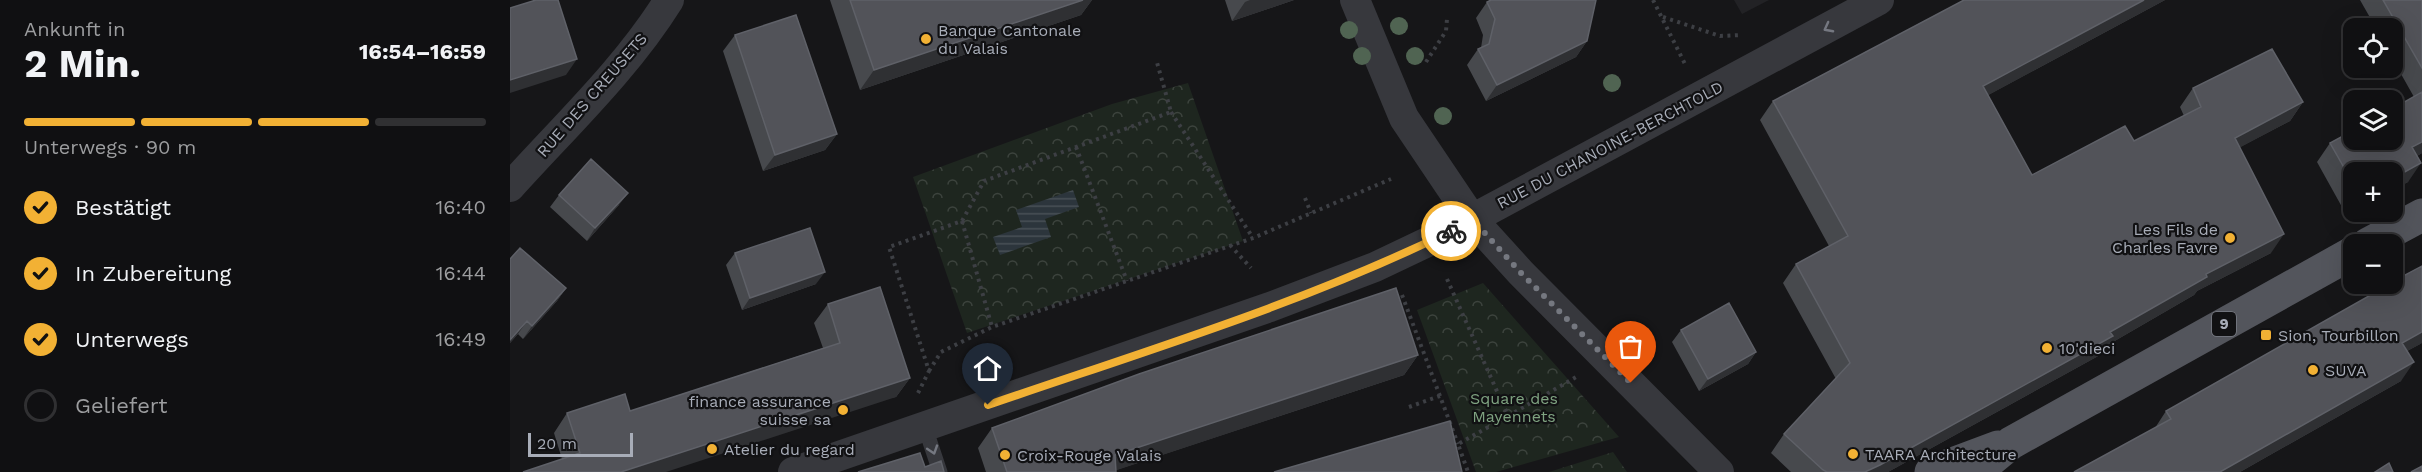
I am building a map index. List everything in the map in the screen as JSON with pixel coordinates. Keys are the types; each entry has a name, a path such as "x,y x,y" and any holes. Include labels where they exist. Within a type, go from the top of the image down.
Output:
{"main road":[{"path":"2387,234 2422,215"},
{"name":"9","path":"1931,472 2011,443 2343,258"},
{"name":"9","path":"1976,472 2011,443"}],"street":[{"name":"RUE DES CREUSETS","path":"510,187 613,73 655,23 669,0"},
{"path":"1355,0 1404,118 1472,219 1521,273 1719,472"},
{"name":"RUE DU CHANOINE-BERCHTOLD","path":"793,472 1270,307 1375,267 1459,227 1879,0"}],"lane":[{"path":"925,427 940,472"}],"path":[{"path":"1653,0 1686,66"},
{"path":"1663,17 1720,36 1742,35"},
{"path":"1426,62 1446,31 1447,19"},
{"path":"1156,59 1171,112 1253,238"},
{"path":"929,371 889,246 962,221 984,181 1171,112"},
{"path":"1076,147 1127,281"},
{"path":"917,395 941,352 992,327 1253,238 1391,179"},
{"path":"1305,198 1311,213"},
{"path":"962,221 992,327"},
{"path":"1230,245 1251,268"},
{"path":"1447,279 1508,416"},
{"path":"1402,295 1468,472"},
{"path":"1458,444 1583,372"},
{"path":"1409,407 1440,396"}],"shaded area":[{"path":"1734,0 1769,0 1742,14"},
{"path":"1073,190 1079,207 1045,219 1051,237 1000,255 993,237 1022,227 1016,210"}],"green space":[{"path":"1188,83 1243,241 967,333 913,177 1112,104"},
{"name":"Square des Mayennets","path":"1483,283 1619,437 1496,472 1476,472 1417,310"},
{"name":"Square des Mayennets","path":"1613,452 1627,472 1549,472"}],"building":[{"path":"536,0 558,0 577,59 510,80 510,8"},
{"name":"Banque Cantonale du Valais","path":"850,0 1083,0 874,70"},
{"path":"1491,0 1596,0 1587,41 1497,85 1478,49 1489,44 1495,19 1487,2"},
{"path":"1964,0 2144,0 1983,86 2032,175 2125,126 2134,141 2201,107 2193,88 2272,49 2303,102 2235,138 2284,234 2206,274 2207,277 2110,332 2113,336 1880,465 1865,472 1827,472 1784,434 1850,363 1796,264 1848,236 1773,101"},
{"path":"2383,0 2422,0 2422,68 2403,35 2403,18 2393,18"},
{"path":"796,15 837,134 775,155 735,35"},
{"path":"2422,92 2422,142 2412,147 2421,163 2403,173 2403,162 2343,162 2343,166 2330,143 2343,136 2343,150 2403,150 2403,103"},
{"path":"591,159 628,193 595,228 559,195"},
{"path":"810,228 825,272 750,298 735,253"},
{"path":"520,248 566,288 532,326 527,321 510,340 510,259"},
{"path":"2422,266 2422,332 2402,343 2414,362 2220,472 2074,472 2171,419 2166,411 2372,294 2403,294 2403,276"},
{"path":"880,287 910,378 621,472 523,472 580,453 567,413 625,394 630,411 840,343 828,304"},
{"path":"1396,288 1418,355 1115,455 1116,472 1007,472 992,428 1139,374"},
{"path":"1729,303 1756,352 1708,379 1681,330"},
{"path":"1450,421 1462,472 1274,472"},
{"path":"920,453 925,467 941,461 944,472 858,472"},
{"path":"2389,463 2393,472 2375,472"},
{"path":"2422,466 2422,472 2411,472"}],"way so far":[{"path":"1451,231 1472,219 1521,273 1631,383"}],"place":[{"name":"Banque Cantonale du Valais","path":"926,39"},
{"name":"Les Fils de Charles Favre","path":"2230,238"},
{"name":"Sion, Tourbillon","path":"2266,335"},
{"name":"10'dieci","path":"2047,348"},
{"name":"SUVA","path":"2313,370"},
{"name":"finance assurance suisse sa","path":"843,410"},
{"name":"Atelier du regard","path":"712,449"},
{"name":"TAARA Architecture","path":"1853,454"},
{"name":"Croix-Rouge Valais","path":"1005,455"}],"route":[{"path":"988,405 1270,307 1375,267 1451,231"}]}
